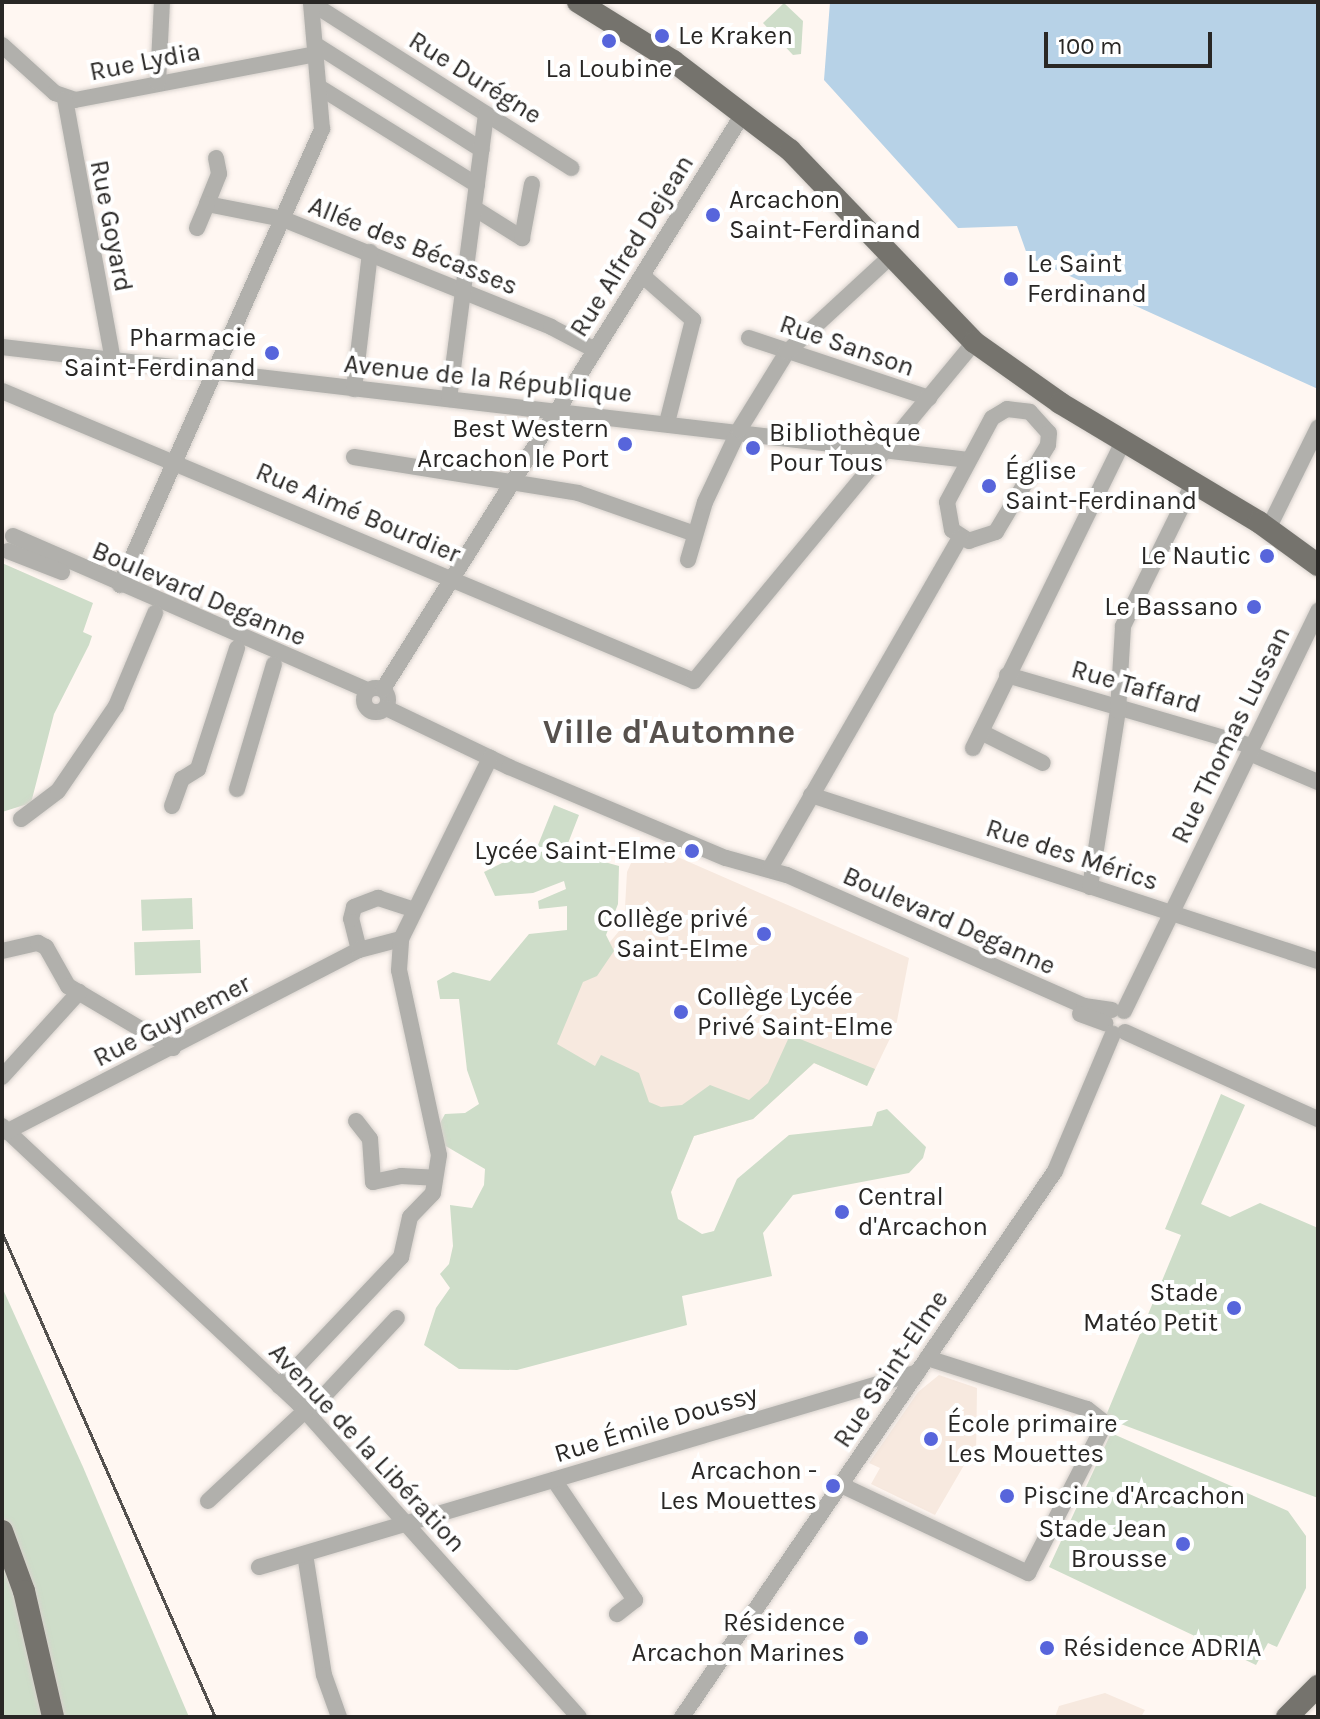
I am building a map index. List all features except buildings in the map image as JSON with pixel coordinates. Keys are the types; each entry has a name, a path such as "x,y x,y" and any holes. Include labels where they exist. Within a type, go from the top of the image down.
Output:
{"main road":[{"path":"578,2 673,61 790,150 974,342 1042,391 1268,529 1318,565"},
{"path":"2,1531 24,1591 53,1717"},
{"path":"1287,1717 1318,1686"}],"street":[{"path":"158,83 162,2"},
{"path":"120,585 322,129 312,3"},
{"name":"Rue Durégne","path":"312,3 571,168"},
{"name":"Rue Lydia","path":"2,45 65,99 158,83 317,49"},
{"path":"317,49 482,150"},
{"path":"319,87 477,185"},
{"name":"Rue Goyard","path":"65,99 113,361"},
{"path":"449,399 486,114"},
{"name":"Rue Alfred Dejean","path":"378,697 743,114"},
{"path":"197,228 219,174 216,158"},
{"path":"474,208 522,238 532,184"},
{"name":"Allée des Bécasses","path":"207,204 283,219 370,252 595,350"},
{"path":"354,389 370,252"},
{"path":"688,560 695,534 739,430 787,352 892,255"},
{"path":"643,276 693,320 667,423"},
{"name":"Rue Sanson","path":"749,338 929,398"},
{"path":"889,448 974,342"},
{"name":"Avenue de la République","path":"2,347 739,430 968,460"},
{"name":"Rue Aimé Bourdier","path":"2,391 694,681 889,448"},
{"path":"1030,412 1042,391"},
{"path":"1007,409 1030,412 1049,433 1048,445 996,532 982,540 960,537 945,511 968,460 992,418 1007,409"},
{"path":"1268,529 1318,428"},
{"path":"973,748 1124,440"},
{"path":"354,457 578,493 695,534"},
{"path":"1090,887 1118,707 1123,626 1193,484"},
{"path":"770,868 960,537"},
{"name":"Boulevard Deganne","path":"6,542 120,585 726,849 751,854 792,888 1318,1107"},
{"name":"Boulevard Deganne","path":"6,542 155,613 274,664 378,697 490,758 726,858 770,868"},
{"name":"Rue Thomas Lussan","path":"1118,1022 1318,611"},
{"path":"21,819 58,791 116,706 155,613"},
{"path":"172,806 182,779 198,769 237,648"},
{"path":"237,789 274,664"},
{"name":"Rue Taffard","path":"1007,675 1251,749 1318,782"},
{"path":"981,732 1043,763"},
{"path":"279,1386 401,1257 404,1230 415,1210 430,1201 439,1155 399,970 401,939 490,758"},
{"name":"Rue des Mérics","path":"811,795 1318,961"},
{"path":"359,950 351,919 354,907 378,898 414,910"},
{"name":"Rue Guynemer","path":"4,1129 173,1048 359,950 401,939"},
{"path":"2,951 38,943 46,947 68,986 173,1048"},
{"path":"2,1077 79,992"},
{"name":"Boulevard Deganne","path":"1118,1022 1318,1119"},
{"name":"Rue Saint-Elme","path":"682,1717 1055,1171 1118,1022"},
{"path":"356,1121 370,1139 373,1182 401,1176 435,1178"},
{"name":"Avenue de la Libération","path":"4,1129 306,1412 579,1717"},
{"path":"208,1501 306,1412 397,1318"},
{"path":"841,1485 1028,1573 1105,1423 1087,1409 923,1365"},
{"name":"Rue Émile Doussy","path":"259,1567 554,1480 923,1365"},
{"path":"554,1480 635,1600 617,1614"},
{"path":"305,1554 324,1675 339,1717"}],"shaded area":[{"name":"Collège Lycée Privé Saint-Elme","path":"641,841 909,958 896,1026 867,1086 814,1063 753,1119 694,1136 671,1192 551,1045 582,976 624,925 627,872"},
{"name":"École primaire Les Mouettes","path":"939,1375 977,1388 976,1459 967,1460 935,1515 871,1484 880,1468 869,1463 918,1392"},
{"path":"1105,1693 1145,1710 1141,1717 1055,1717 1059,1706"}],"green space":[{"path":"784,3 803,21 801,54 793,55 763,23"},
{"path":"2,563 93,603 83,632 92,636 54,714 31,803 2,812"},
{"path":"554,805 579,815 565,851 619,866 618,904 606,935 614,951 597,976 583,982 557,1044 595,1066 601,1055 639,1073 649,1102 661,1107 682,1105 710,1085 749,1100 768,1083 790,1035 875,1069 867,1086 814,1063 753,1119 694,1136 671,1192 678,1219 702,1234 714,1231 737,1179 789,1135 872,1126 877,1112 887,1109 926,1147 923,1158 909,1173 793,1195 763,1233 772,1276 682,1296 687,1325 517,1370 459,1369 424,1345 436,1308 450,1288 440,1274 449,1264 453,1246 450,1205 472,1208 484,1185 485,1169 444,1145 439,1125 445,1114 465,1113 479,1104 467,1070 459,999 440,999 437,981 453,972 490,981 529,934 567,930 567,906 539,909 538,901 566,889 564,881 533,893 495,896 484,872 538,845"},
{"path":"192,898 193,929 142,931 141,900"},
{"path":"200,940 201,973 135,975 134,942"},
{"name":"Stade Matéo Petit","path":"1221,1094 1245,1105 1201,1204 1230,1217 1260,1203 1318,1228 1318,1498 1105,1418 1181,1235 1165,1229"},
{"path":"2,1287 83,1467 189,1717 2,1717"},
{"name":"Stade Jean Brousse","path":"1111,1433 1288,1511 1306,1536 1306,1588 1277,1647 1268,1643 1256,1665 1049,1567"}],"water":[{"path":"830,2 1318,2 1318,389 1028,257 1017,226 958,228 824,80"}],"railway":[{"path":"2,1233 215,1717"}],"place":[{"name":"Le Kraken","path":"662,36"},
{"name":"La Loubine","path":"609,41"},
{"name":"Arcachon Saint-Ferdinand","path":"713,215"},
{"name":"Le Saint Ferdinand","path":"1011,279"},
{"name":"Pharmacie Saint-Ferdinand","path":"272,353"},
{"name":"Best Western Arcachon le Port","path":"625,444"},
{"name":"Bibliothèque Pour Tous","path":"753,448"},
{"name":"Église Saint-Ferdinand","path":"989,486"},
{"name":"Le Nautic","path":"1267,556"},
{"name":"Le Bassano","path":"1254,607"},
{"name":"Lycée Saint-Elme","path":"692,851"},
{"name":"Collège privé Saint-Elme","path":"764,934"},
{"name":"Collège Lycée Privé Saint-Elme","path":"681,1012"},
{"name":"Central d'Arcachon","path":"842,1212"},
{"name":"Stade Matéo Petit","path":"1234,1308"},
{"name":"École primaire Les Mouettes","path":"931,1439"},
{"name":"Arcachon - Les Mouettes","path":"833,1486"},
{"name":"Piscine d'Arcachon","path":"1007,1496"},
{"name":"Stade Jean Brousse","path":"1183,1544"},
{"name":"Résidence Arcachon Marines","path":"861,1638"},
{"name":"Résidence ADRIA","path":"1047,1648"}],"district":[{"name":"Ville d'Automne","path":"669,733"}]}
